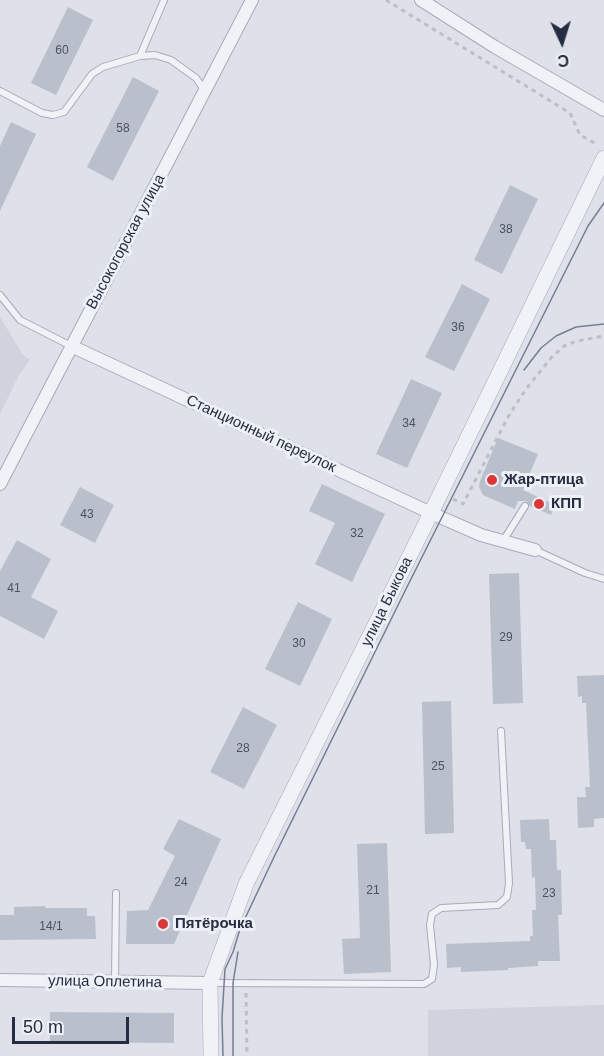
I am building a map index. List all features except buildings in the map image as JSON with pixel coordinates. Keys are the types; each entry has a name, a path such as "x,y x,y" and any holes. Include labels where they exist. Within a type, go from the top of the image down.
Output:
{"street":[{"name":"Высокогорская улица","path":"0,484 252,0"},
{"path":"421,0 495,47 604,110"},
{"name":"улица Быкова","path":"211,1056 210,983 246,884 441,493 604,158"},
{"name":"Станционный переулок","path":"71,346 481,535 535,550"},
{"name":"улица Оплетина","path":"0,980 210,983"}],"lane":[{"path":"140,56 164,0"},
{"path":"0,92 42,113 53,115 64,112 73,102 84,82 97,71 120,61 155,55 171,60 196,78 205,92"},
{"name":"Станционный переулок","path":"0,295 20,320 71,346"},
{"path":"502,541 525,506"},
{"path":"535,550 585,573 604,579"},
{"path":"210,983 424,984 432,979 434,965 430,926 432,914 441,908 498,905 507,897 509,883 501,731"},
{"path":"115,982 116,893"}],"path":[{"path":"386,0 570,113 580,135 604,148"},
{"path":"570,113 581,97"},
{"path":"441,493 463,504 508,417 526,389 551,358 564,346 577,340 604,336"},
{"path":"246,993 247,1056"}],"shaded area":[{"path":"0,317 23,355 30,360 19,375 0,414"},
{"path":"604,1005 604,1056 428,1056 428,1010"}],"tram line":[{"path":"223,1056 222,1018 225,969 240,929 406,589 588,226 604,203"},
{"path":"524,370 541,348 556,336 576,327 604,324"},
{"path":"233,1056 233,983 238,952"}],"place":[{"name":"Жар-птица","path":"492,480"},
{"name":"КПП","path":"539,504"},
{"name":"Пятёрочка","path":"163,924"}]}
